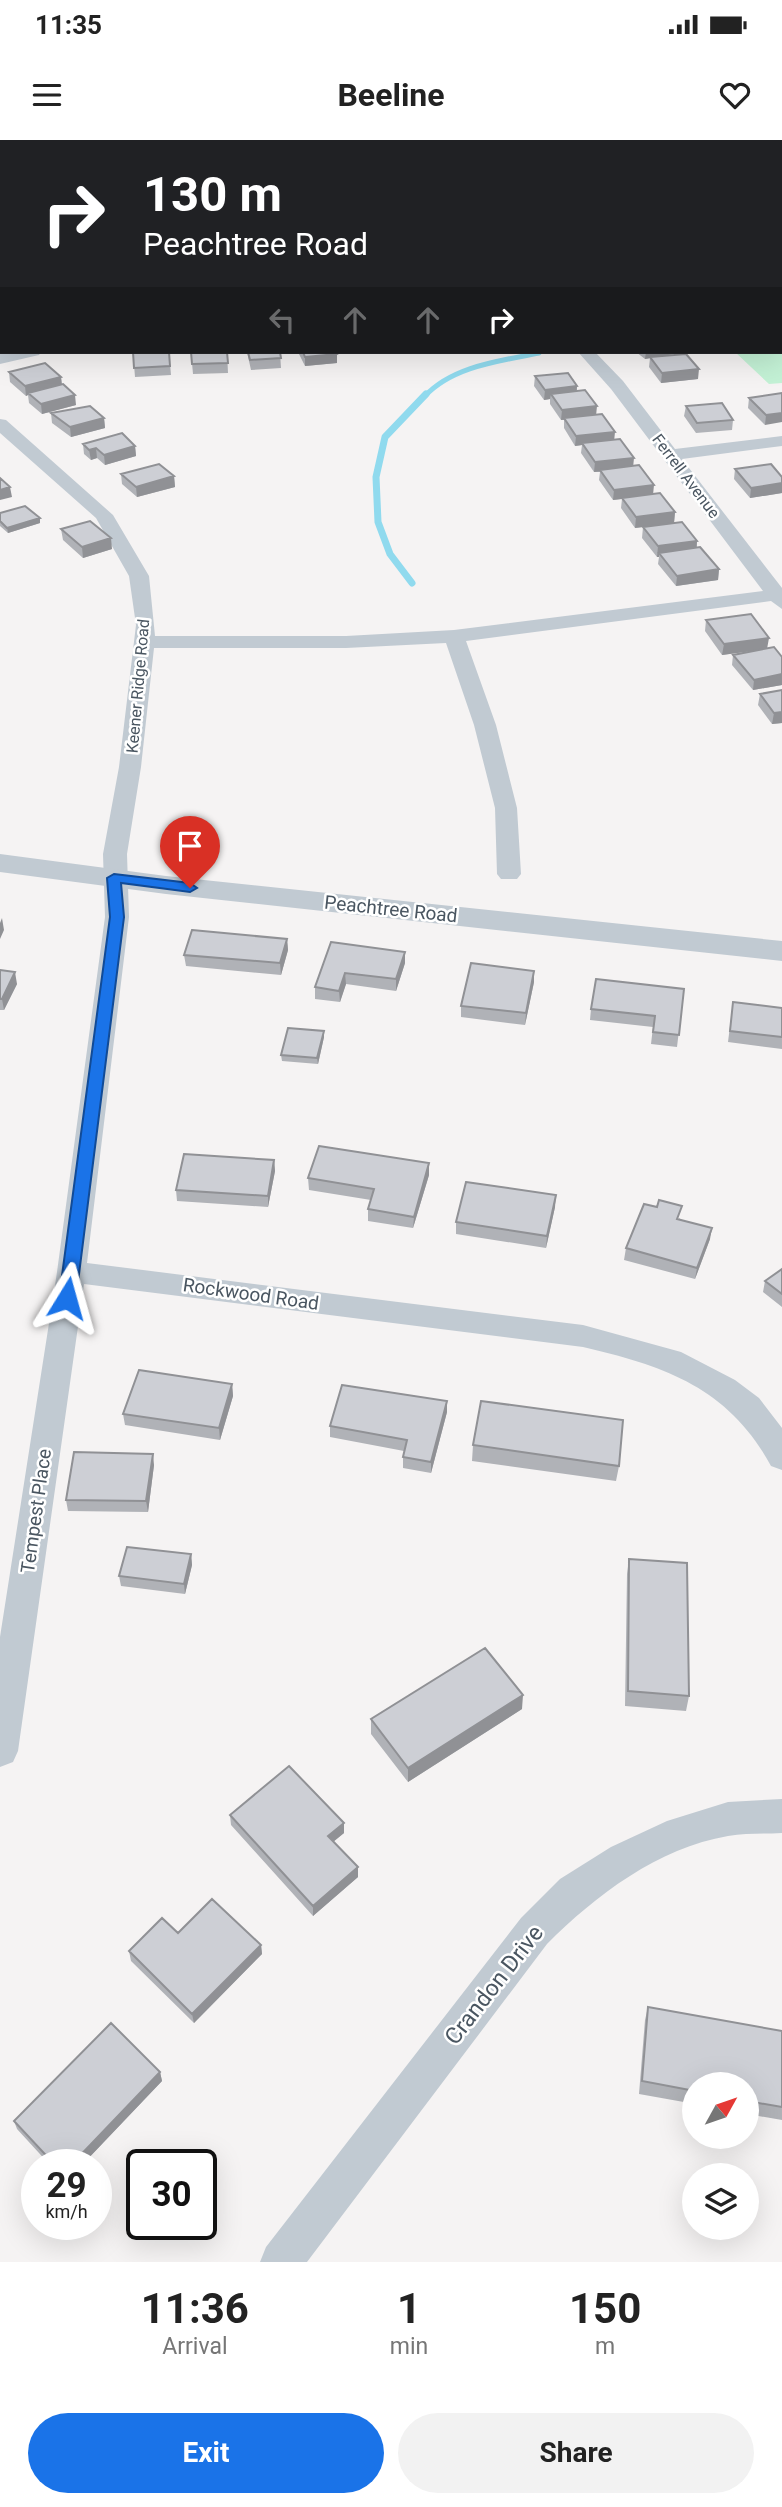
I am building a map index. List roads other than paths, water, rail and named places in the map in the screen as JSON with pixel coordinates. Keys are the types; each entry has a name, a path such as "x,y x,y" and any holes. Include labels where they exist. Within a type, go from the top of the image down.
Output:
{"street":[{"path":"0,359 24,354"},
{"name":"Ferrell Avenue","path":"588,354 617,385 780,597"},
{"name":"Keener Ridge Road","path":"0,424 104,515 139,576 146,625 145,642 114,878"},
{"path":"670,455 782,441"},
{"path":"145,642 346,642 454,636 780,597"},
{"path":"454,636 485,725 506,808 509,874"},
{"name":"Peachtree Road","path":"0,863 114,878 782,951"},
{"path":"71,1272 117,917 114,878"},
{"name":"Rockwood Road","path":"71,1272 583,1336 626,1345 694,1369 741,1401 764,1426 782,1457"},
{"name":"Tempest Place","path":"0,1751 71,1272"},
{"name":"Crandon Drive","path":"281,2262 534,1931 573,1892 624,1859 680,1833 728,1819 782,1816"}],"waterway":[{"path":"425,396 436,386 463,371 534,354"},
{"path":"412,583 390,554 378,522 376,477 385,437 426,394"}]}
